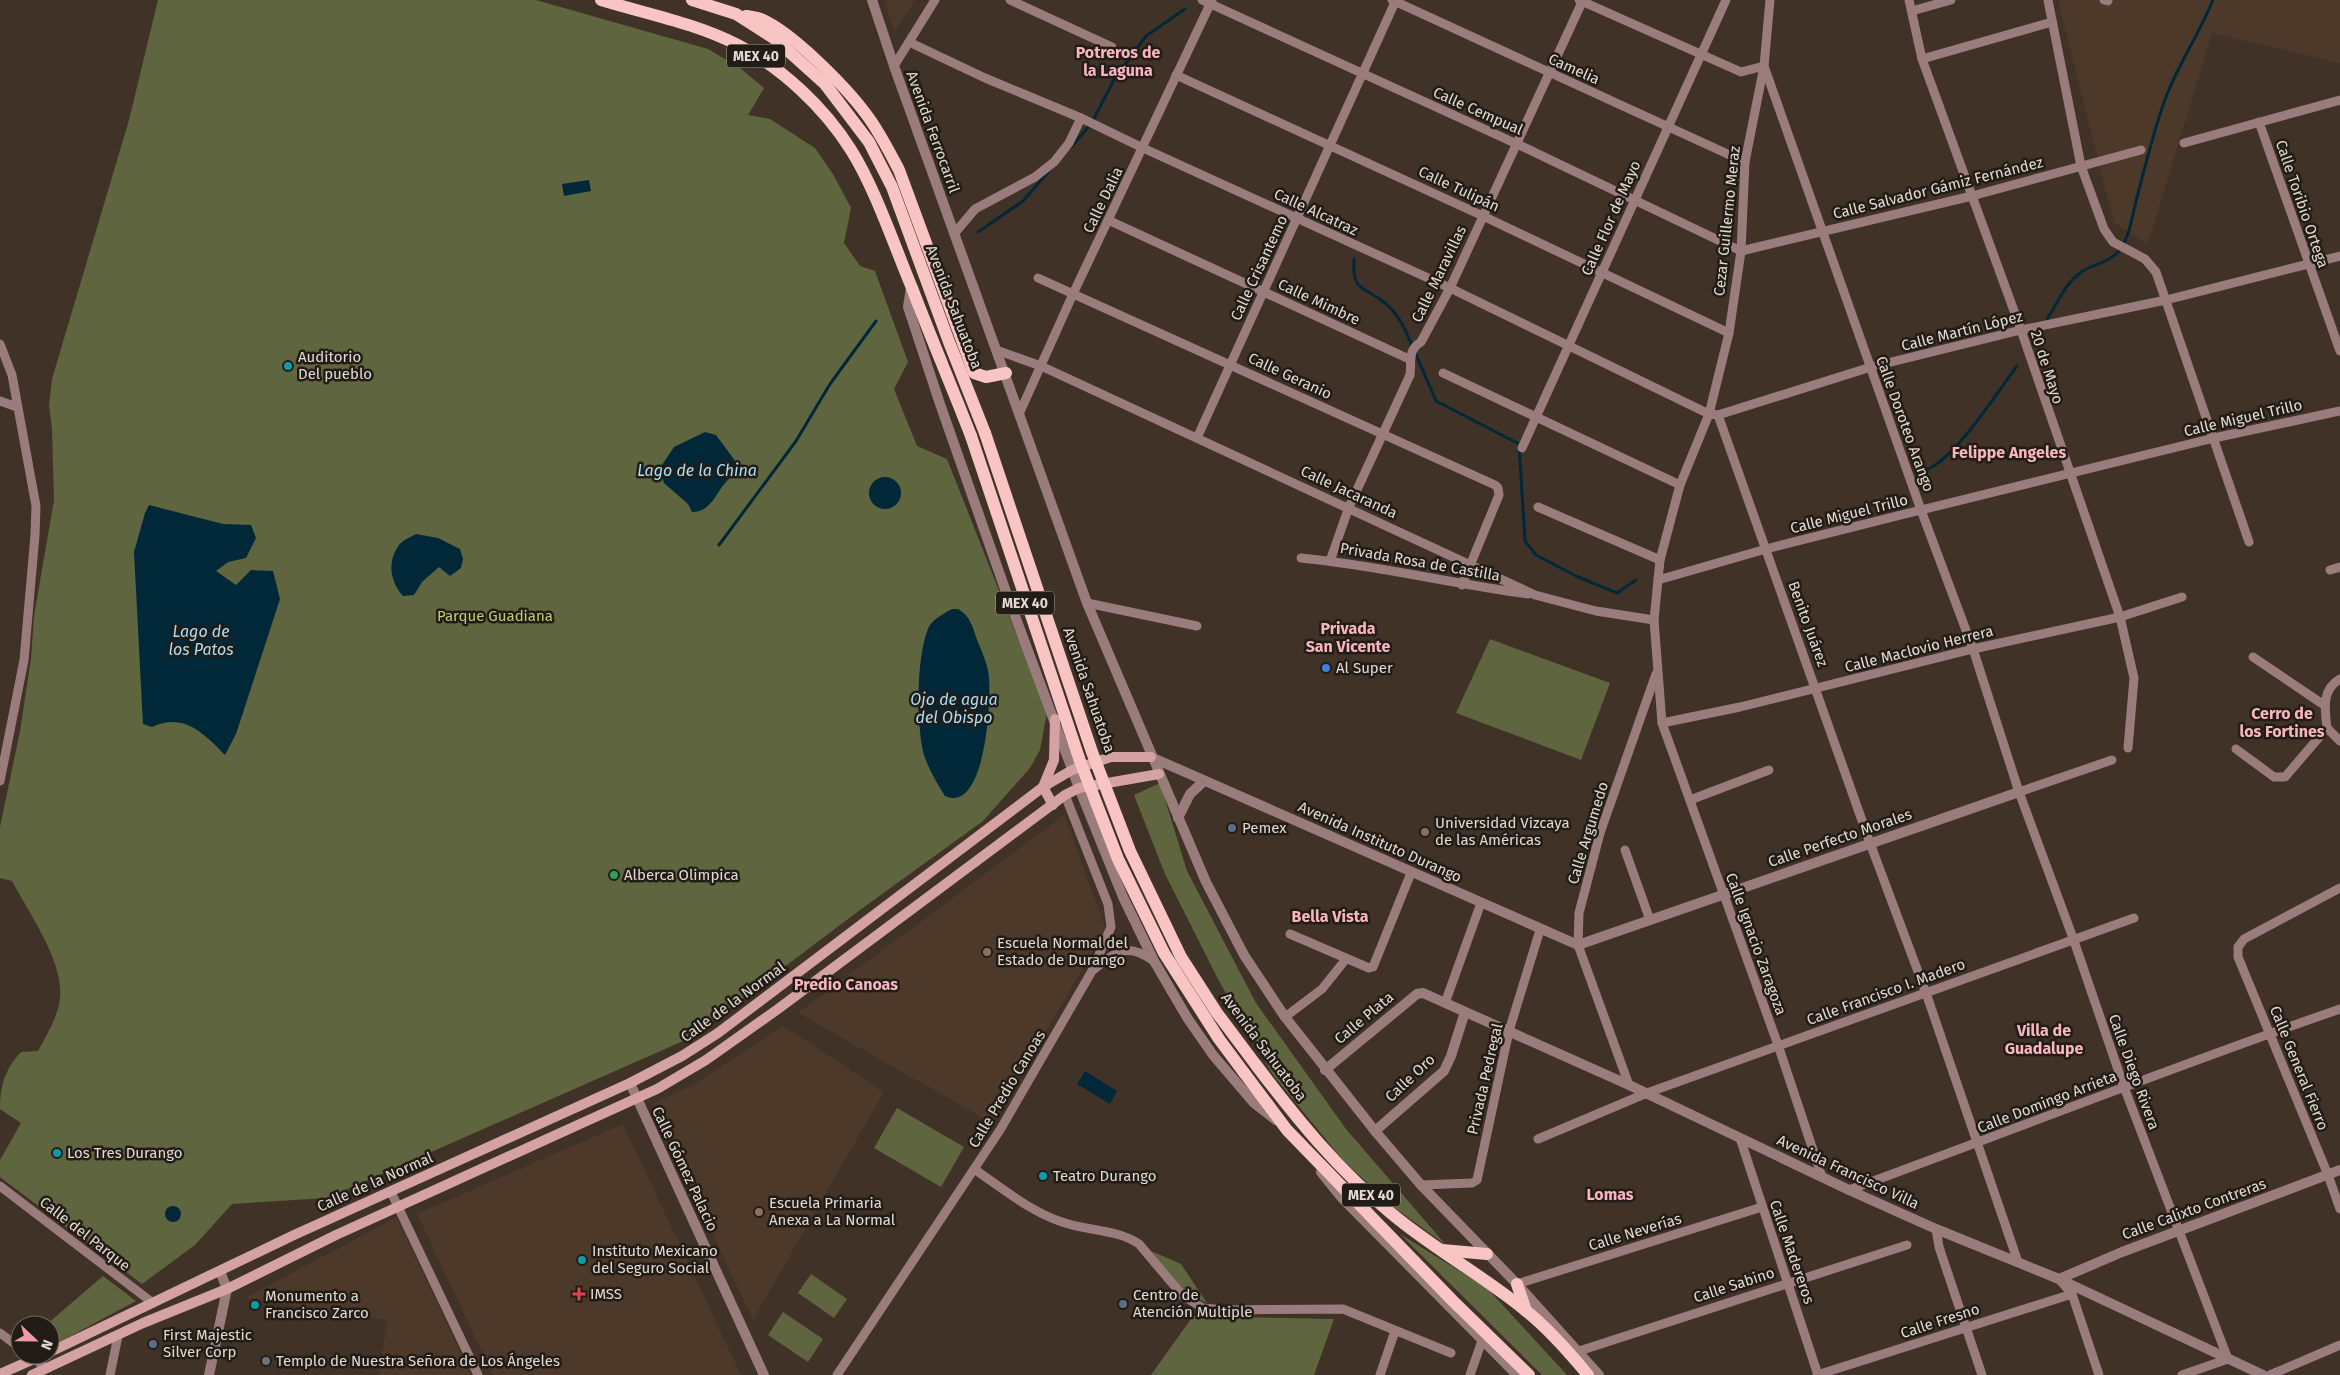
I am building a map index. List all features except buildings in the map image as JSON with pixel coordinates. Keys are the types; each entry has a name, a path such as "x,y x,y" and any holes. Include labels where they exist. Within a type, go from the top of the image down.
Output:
{"main road":[{"name":"Avenida Sahuatoba","path":"601,0 705,30 753,54 793,83 822,113 851,150 868,185 911,287 971,436 1076,752 1118,859 1164,953 1215,1033 1287,1130"},
{"name":"Avenida Sahuatoba","path":"692,0 736,14 775,39 826,84 869,142 892,187 985,433 1092,752 1130,851 1181,957 1217,1013 1256,1065 1298,1119 1344,1171 1391,1213 1438,1249 1526,1311"},
{"path":"736,14 761,19 779,31 843,86 867,114 899,170 974,373 986,377 1006,373"},
{"path":"1053,805 1043,787 1054,760 1055,719"},
{"name":"Calle de la Normal","path":"60,1347 220,1270 630,1084 682,1056 718,1033 1043,787 1072,770 1111,757 1151,757"},
{"name":"Calle de la Normal","path":"32,1375 143,1323 227,1289 336,1235 637,1099 706,1060 1066,795 1079,788 1119,779 1159,774"},
{"name":"MEX 40","path":"1287,1130 1484,1336 1529,1375"},
{"path":"1438,1249 1487,1254"},
{"path":"1517,1284 1526,1311"},
{"path":"143,1323 151,1315 153,1303"},
{"name":"MEX 40","path":"1526,1311 1574,1353 1588,1375"},
{"path":"0,1374 18,1365"}],"street":[{"name":"Avenida Ferrocarril","path":"872,0 968,273"},
{"path":"894,66 935,0"},
{"path":"1010,0 1022,2 1112,47"},
{"name":"Camelia","path":"1394,0 1745,162"},
{"name":"Calle Crisantemo","path":"1197,438 1394,0"},
{"path":"1581,0 1741,72 1764,66"},
{"name":"Calle Maravillas","path":"1330,561 1349,507 1410,374 1409,359 1413,347 1421,342 1450,288 1550,73 1581,0"},
{"name":"Calle Flor de Mayo","path":"1522,448 1726,0"},
{"name":"Cezar Guillermo Meraz","path":"1714,415 1741,251 1745,162 1764,66 1770,0"},
{"name":"20 de Mayo","path":"1909,0 1922,59 2021,330 2120,616 2134,678 2128,748"},
{"path":"1912,11 1951,0"},
{"path":"2048,0 2081,166 2104,229 2113,242 2145,259 2156,272 2249,542"},
{"name":"Calle Cempual","path":"1208,1 1517,144 1741,251"},
{"name":"Calle Dalia","path":"1020,412 1072,294 1143,148 1208,1"},
{"path":"1922,59 2052,22"},
{"name":"Calle Alcatraz","path":"909,42 985,78 1081,118 1450,288 1714,415"},
{"name":"Calle Doroteo Arango","path":"1764,66 1870,368 1973,649 2019,792"},
{"name":"Calle Tulipán","path":"1176,74 1330,144 1729,333"},
{"path":"2184,143 2340,100"},
{"path":"954,234 975,209 1035,177 1054,162 1081,118"},
{"name":"Calle Toribio Ortega","path":"2259,122 2340,351"},
{"name":"Calle Salvador Gámiz Fernández","path":"1741,251 1972,196 2140,150"},
{"name":"Calle Mimbre","path":"1108,220 1409,359"},
{"name":"Calle Martín López","path":"1714,415 1870,368 2021,330 2166,300 2340,256"},
{"name":"Avenida Sahuatoba","path":"968,273 1006,373 1087,603 1159,774"},
{"name":"Calle Geranio","path":"1038,278 1495,484 1499,495 1469,563"},
{"path":"911,287 908,307 1005,589 1055,719 1072,770 1123,897 1154,961 1188,1018 1213,1055 1254,1103 1287,1130"},
{"path":"0,344 12,375 36,506 24,660 0,781"},
{"name":"Calle Jacaranda","path":"996,350 1041,366 1349,507 1535,595 1587,609 1654,620"},
{"path":"1444,373 1680,485"},
{"path":"0,401 18,407"},
{"name":"Calle Miguel Trillo","path":"1658,580 1766,549 1921,510 2070,475 2214,438 2340,411"},
{"path":"1654,620 1660,560 1680,485 1714,415"},
{"name":"Benito Juárez","path":"1714,415 1766,549 1870,843 1926,992 2018,1262"},
{"path":"1538,507 1660,560"},
{"name":"Privada Rosa de Castilla","path":"1301,558 1330,561 1462,585 1535,595"},
{"path":"1462,585 1469,563"},
{"path":"2330,570 2340,567"},
{"name":"Calle Maclovio Herrera","path":"1662,723 2120,616 2182,597"},
{"path":"1087,603 1197,626"},
{"name":"Calle Ignacio Zaragoza","path":"1654,620 1656,672 1662,723 1722,894 1778,1045 1822,1177"},
{"path":"2253,658 2324,706"},
{"name":"Calle Argumedo","path":"1578,946 1579,913 1600,832 1656,672"},
{"path":"2340,679 2328,690 2324,706 2327,728 2340,741"},
{"path":"2236,749 2274,777 2286,777 2327,728"},
{"name":"Avenida Instituto Durango","path":"1151,757 1578,946"},
{"name":"Calle Perfecto Morales","path":"1578,946 1722,894 2112,760"},
{"path":"1170,766 1159,774 1206,882 1244,955 1285,1017 1374,1131 1421,1184 1517,1284 1574,1353 1600,1375"},
{"path":"1690,800 1769,770"},
{"path":"1178,818 1190,794 1204,782"},
{"name":"Calle Diego Rivera","path":"2019,792 2073,938 2124,1086 2228,1359"},
{"name":"Calle Predio Canoas","path":"837,1375 1022,1094 1092,971 1108,934 1111,917 1108,904 1066,795"},
{"path":"1625,850 1650,920"},
{"path":"1290,934 1346,959 1369,968 1373,967 1377,962 1411,872"},
{"name":"Calle General Fierro","path":"2340,888 2244,939 2238,946 2238,957 2328,1175 2340,1209"},
{"path":"1445,1003 1481,903"},
{"name":"Calle Francisco I. Madero","path":"1538,1139 1647,1093 2073,938 2134,918"},
{"name":"Privada Pedregal","path":"1421,1184 1472,1183 1477,1180 1509,1031 1540,930"},
{"path":"1578,946 1629,1084"},
{"path":"1092,971 1112,955 1126,949 1144,954 1154,961"},
{"path":"1285,1017 1322,989 1346,959"},
{"name":"Avenida Francisco Villa","path":"1423,993 1629,1084 1849,1190 1936,1229 2059,1279 2262,1375"},
{"name":"Calle Plata","path":"1325,1070 1417,994 1423,993"},
{"name":"Calle Domingo Arrieta","path":"1849,1190 1978,1143 2124,1086 2340,1009"},
{"name":"Calle Oro","path":"1374,1131 1444,1070 1452,1056 1465,1012"},
{"name":"Calle Gómez Palacio","path":"630,1084 764,1375"},
{"name":"Calle Madereros","path":"1740,1138 1818,1375"},
{"path":"974,1169 1044,1215 1083,1229 1130,1238 1139,1244 1183,1296 1196,1305 1224,1310 1344,1309 1358,1313 1395,1331 1451,1353"},
{"name":"Calle Calixto Contreras","path":"2059,1279 2122,1252 2340,1170"},
{"name":"Calle del Parque","path":"0,1186 153,1303"},
{"path":"391,1192 478,1375"},
{"name":"Calle Neverías","path":"1517,1284 1762,1207"},
{"path":"1936,1229 1939,1247 1982,1375"},
{"name":"Calle Sabino","path":"1574,1353 1788,1282 1907,1245"},
{"path":"209,1375 227,1289 220,1270"},
{"path":"2059,1279 2072,1294 2099,1375"},
{"name":"Calle Fresno","path":"1818,1375 2072,1294"},
{"path":"1380,1375 1395,1331"},
{"path":"110,1375 118,1336"},
{"path":"1470,1375 1484,1336 1518,1375"},
{"path":"2270,1375 2340,1345"},
{"path":"2182,1375 2228,1359"}],"shaded area":[{"path":"884,0 915,0 895,31"},
{"path":"2058,0 2340,0 2340,63 2212,33 2148,244 2114,223"},
{"name":"Escuela Normal del Estado de Durango","path":"1064,815 1106,929 992,1123 798,1013"},
{"name":"Escuela Primaria Anexa a La Normal","path":"783,1026 884,1092 753,1320 652,1104 691,1086"},
{"name":"IMSS","path":"623,1124 741,1375 493,1375 417,1214"},
{"path":"397,1217 471,1375 379,1375 387,1320 245,1298"}],"green space":[{"name":"Parque Guadiana","path":"158,0 536,0 708,49 740,68 764,88 748,115 770,119 815,148 833,174 851,208 844,243 860,266 875,271 908,362 894,389 917,446 947,459 1047,712 1040,750 1030,768 983,821 860,910 690,1038 327,1198 232,1204 195,1245 142,1284 0,1177 0,1160 21,1123 0,1109 4,1078 21,1052 38,1051 55,1019 60,998 60,984 57,969 36,923 12,881 0,878 0,827 20,731 31,659 34,616 54,500 52,429 49,406 52,379 129,120"},
{"path":"1490,639 1610,683 1581,760 1456,713"},
{"path":"1160,783 1187,871 1256,1003 1346,1129 1446,1245 1392,1206 1342,1159 1273,1075 1219,981 1165,874 1134,795"},
{"path":"897,1108 964,1147 941,1187 874,1148"},
{"path":"1400,1234 1487,1288 1567,1375 1542,1375"},
{"path":"1151,1251 1181,1264 1207,1303 1183,1292"},
{"path":"811,1274 847,1299 834,1318 798,1293"},
{"path":"103,1276 136,1301 60,1342 60,1315 58,1315"},
{"path":"783,1312 823,1339 808,1362 768,1335"},
{"path":"1193,1316 1334,1319 1314,1375 1151,1375"}],"water":[{"path":"589,180 591,191 564,196 562,184"},
{"name":"Lago de la China","path":"705,432 716,435 742,470 728,480 708,506 692,512 688,504 664,483 660,468 674,447"},
{"path":"885,477 896,482 901,493 896,504 885,509 874,504 869,493 874,482"},
{"name":"Lago de los Patos","path":"149,505 223,524 251,525 256,538 246,558 228,562 216,571 236,585 251,570 273,571 280,599 236,734 225,755 209,739 183,723 163,723 152,727 143,724 134,552"},
{"path":"416,534 438,538 460,549 463,559 461,568 450,576 439,567 422,582 414,595 403,596 393,578 393,558 399,545"},
{"name":"Ojo de agua del Obispo","path":"952,609 958,609 970,621 986,662 989,678 989,708 983,752 977,772 969,788 959,797 945,796 928,766 921,742 919,708 920,670 925,637 930,625"},
{"path":"1085,1071 1117,1091 1110,1104 1077,1084"},
{"path":"173,1206 179,1208 181,1214 179,1220 173,1222 167,1220 165,1214 167,1208"}],"waterway":[{"path":"2047,319 2074,278 2084,270 2104,262 2121,248 2130,228 2158,118 2173,80 2213,0"},
{"path":"1071,147 1091,124 1114,80 1146,36 1185,9"},
{"path":"978,232 1023,201 1050,170"},
{"path":"1354,259 1357,283 1360,287 1385,303 1394,312 1405,329 1412,346"},
{"path":"719,545 796,441 830,384 876,321"},
{"path":"1415,352 1436,401 1519,444 1525,541 1536,555 1576,576 1617,593 1636,580"},
{"path":"1928,469 1939,462 1963,438 2017,366"}],"place":[{"name":"Auditorio Del pueblo","path":"288,366"},
{"name":"Al Super","path":"1326,668"},
{"name":"Pemex","path":"1232,828"},
{"name":"Universidad Vizcaya de las Américas","path":"1425,832"},
{"name":"Alberca Olimpica","path":"614,875"},
{"name":"Escuela Normal del Estado de Durango","path":"987,952"},
{"name":"Los Tres Durango","path":"57,1153"},
{"name":"Teatro Durango","path":"1043,1176"},
{"name":"Escuela Primaria Anexa a La Normal","path":"759,1212"},
{"name":"Instituto Mexicano del Seguro Social","path":"582,1260"},
{"name":"IMSS","path":"579,1294"},
{"name":"Centro de Atención Multiple","path":"1123,1304"},
{"name":"Monumento a Francisco Zarco","path":"255,1305"},
{"name":"First Majestic Silver Corp","path":"153,1344"},
{"name":"Templo de Nuestra Señora de Los Ángeles","path":"266,1361"}],"district":[{"name":"Potreros de la Laguna","path":"1118,61"},
{"name":"Felippe Angeles","path":"2009,452"},
{"name":"Privada San Vicente","path":"1348,637"},
{"name":"Cerro de los Fortines","path":"2282,722"},
{"name":"Bella Vista","path":"1330,916"},
{"name":"Predio Canoas","path":"846,984"},
{"name":"Villa de Guadalupe","path":"2044,1039"},
{"name":"Lomas","path":"1610,1194"}]}
